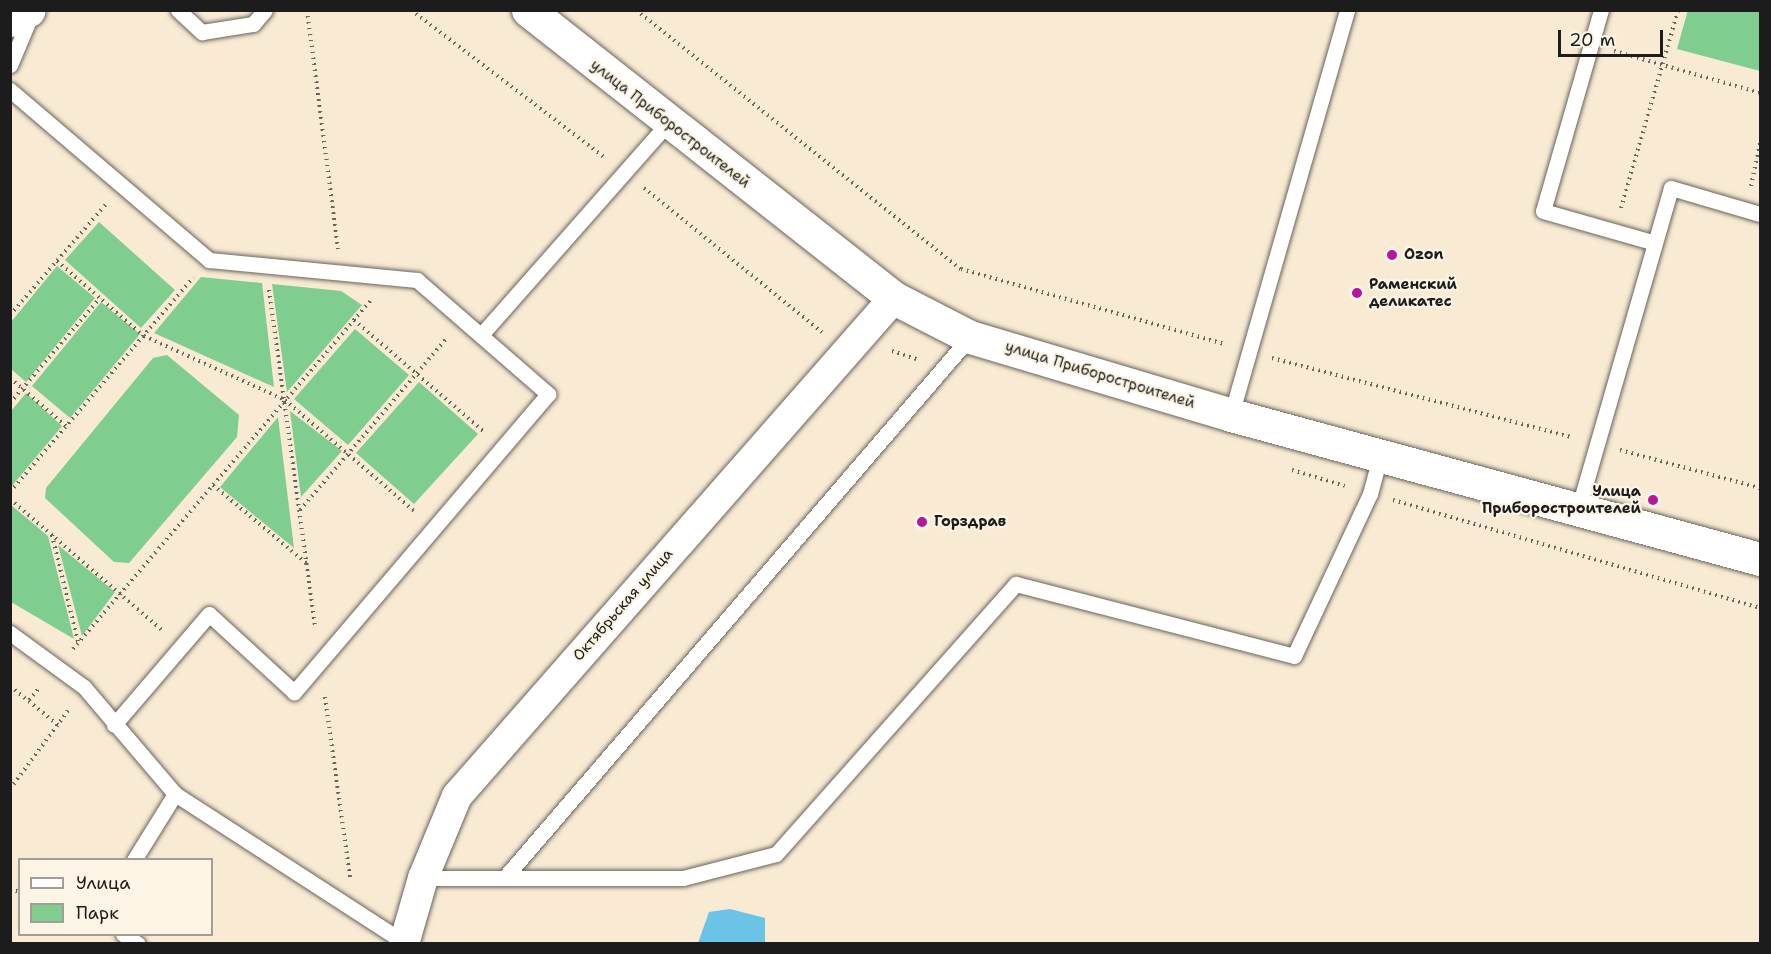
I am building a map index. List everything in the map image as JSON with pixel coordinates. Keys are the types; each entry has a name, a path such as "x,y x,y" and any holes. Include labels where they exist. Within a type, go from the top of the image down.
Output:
{"street":[{"path":"10,20 29,10"},
{"name":"улица Приборостроителей","path":"528,10 668,123 894,298 970,336 1231,415 1761,559"},
{"name":"Октябрьская улица","path":"404,943 423,878 458,796 894,298"}],"lane":[{"path":"10,65 33,10"},
{"path":"178,10 202,32 210,32 253,24 265,10"},
{"path":"1231,415 1347,10"},
{"path":"1601,10 1543,211 1655,243"},
{"path":"10,90 209,260 417,280 548,394 294,692 209,615 114,725"},
{"path":"481,335 622,171 668,123"},
{"path":"1578,510 1671,188 1753,212"},
{"path":"506,876 970,336"},
{"path":"423,878 506,876 683,878 776,854 1016,584 1294,656 1370,494 1380,456"},
{"path":"10,633 59,665 84,687 175,794 355,907 404,943"},
{"path":"135,858 175,794"}],"path":[{"path":"307,10 341,273"},
{"path":"411,10 622,171 823,333 816,342"},
{"path":"636,10 961,269 1249,351 1761,488"},
{"path":"1614,231 1678,10"},
{"path":"1591,44 1761,93"},
{"path":"1753,212 1761,143"},
{"path":"10,315 122,185"},
{"path":"10,492 209,260"},
{"path":"57,261 144,336 285,400 433,527"},
{"path":"266,266 355,907"},
{"path":"29,700 390,278"},
{"path":"10,403 100,298"},
{"path":"354,320 502,447"},
{"path":"300,510 462,320"},
{"path":"10,378 66,426"},
{"path":"213,485 307,565"},
{"path":"1370,494 1761,608"},
{"path":"10,499 181,646"},
{"path":"52,535 78,642"},
{"path":"10,686 58,725"},
{"path":"10,789 84,687"}],"green space":[{"path":"1688,10 1760,11 1760,71 1677,49"},
{"path":"99,222 175,290 141,328 65,260"},
{"path":"57,266 95,298 26,382 11,369 11,322"},
{"path":"201,277 262,283 274,387 154,333"},
{"path":"272,284 341,291 362,305 287,392"},
{"path":"101,302 140,334 70,418 32,386"},
{"path":"355,329 409,375 348,445 294,399"},
{"path":"167,355 239,415 237,437 129,563 114,562 45,498 46,488 153,358"},
{"path":"419,382 478,434 414,504 356,453"},
{"path":"26,393 62,426 11,487 11,411"},
{"path":"290,411 342,451 301,497"},
{"path":"278,417 294,548 220,487"},
{"path":"11,505 48,536 74,639 11,602"},
{"path":"58,545 115,592 82,636"}],"water":[{"path":"730,909 765,918 765,943 698,943 709,912"}],"place":[{"name":"Ozon","path":"1392,255"},
{"name":"Раменский деликатес","path":"1357,293"},
{"name":"Улица Приборостроителей","path":"1653,500"},
{"name":"Горздрав","path":"922,522"}]}
